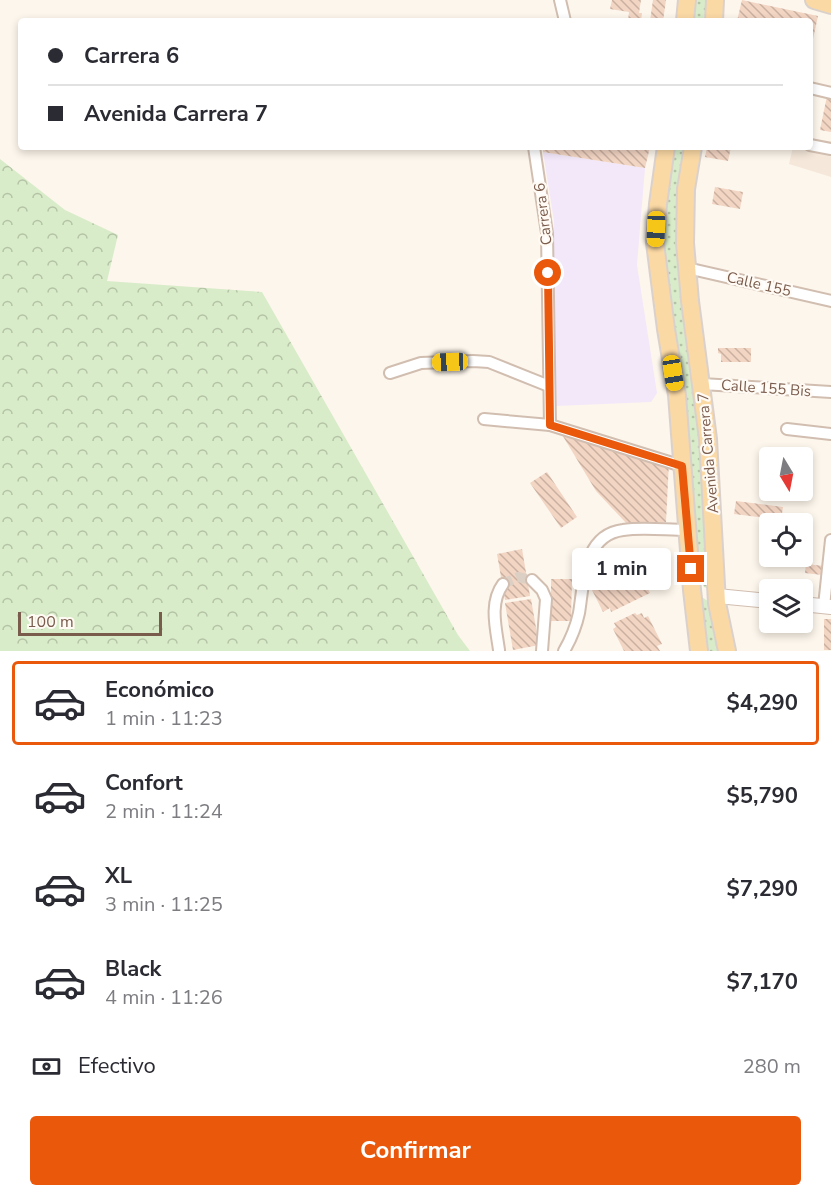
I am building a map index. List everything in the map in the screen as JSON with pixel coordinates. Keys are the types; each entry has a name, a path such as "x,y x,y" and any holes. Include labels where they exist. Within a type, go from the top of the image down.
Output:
{"main road":[{"path":"685,18 687,0"},
{"path":"714,18 715,0"},
{"path":"814,0 831,5"},
{"name":"Avenida Carrera 7","path":"666,150 656,215 655,243 664,318 677,395 699,651"},
{"name":"Avenida Carrera 7","path":"692,150 686,189 687,268 708,439 717,596 727,651"},
{"path":"689,548 699,586 708,595 717,596"}],"street":[{"path":"560,0 565,18"},
{"path":"813,89 831,93"},
{"path":"813,146 831,149"},
{"name":"Carrera 6","path":"534,150 547,233 550,425"},
{"name":"Calle 155","path":"687,268 831,301"},
{"path":"390,373 421,363 489,362 549,386"},
{"name":"Calle 155 Bis","path":"702,384 831,392"},
{"path":"484,419 550,425 682,466"},
{"path":"787,429 831,434"},
{"path":"564,651 575,626 587,563 593,550 602,540 621,530 687,530"},
{"path":"813,605 828,607 831,540"},
{"path":"532,580 542,590 546,599 542,651"},
{"path":"500,650 494,603 503,584"},
{"path":"717,596 759,600"}],"shaded area":[{"path":"792,150 831,154 831,177 789,164"},
{"path":"543,152 645,168 637,265 657,393 651,402 556,406 553,304 554,221"}],"green space":[{"path":"693,0 708,0 706,18 691,18"},
{"path":"673,150 685,150 677,223 677,247 701,441 709,589 704,587 700,580 691,480 662,248"},
{"path":"0,159 65,210 118,235 107,281 262,292 458,635 470,651 0,651"},
{"path":"697,594 711,603 720,651 705,651"}],"building":[{"path":"612,0 641,0 639,13 642,13 641,18 628,18 629,12 610,9"},
{"path":"653,0 666,0 663,18 650,18"},
{"path":"742,0 818,16 813,39 813,18 738,18"},
{"path":"827,96 831,97 831,132 820,130"},
{"path":"543,150 649,150 645,168 543,152"},
{"path":"706,150 730,150 728,161 705,157"},
{"path":"715,187 743,192 740,209 712,204"},
{"path":"718,348 751,348 751,362 721,362"},
{"path":"558,428 669,462 666,522 627,524 596,491"},
{"path":"547,472 577,517 561,528 530,483"},
{"path":"736,501 783,507 782,513 759,513 759,517 734,514"},
{"path":"522,549 530,596 505,600 497,554"},
{"path":"633,558 635,560 640,558 650,579 652,587 648,589 650,593 611,612 610,608 603,612 592,590 594,589 591,582 596,579 595,576"},
{"path":"813,565 824,566 822,575 805,573 806,567 813,567"},
{"path":"551,579 572,579 571,621 551,621"},
{"path":"531,599 539,645 513,650 505,603"},
{"path":"635,613 637,615 642,613 644,618 648,616 662,644 657,646 660,651 624,651 613,629 616,627 614,623"},
{"path":"824,619 831,619 831,650 824,650"}],"tunnel":[{"path":"503,584 518,577 532,580"}],"route":[{"path":"548,273 550,425 682,466 691,569"}]}
